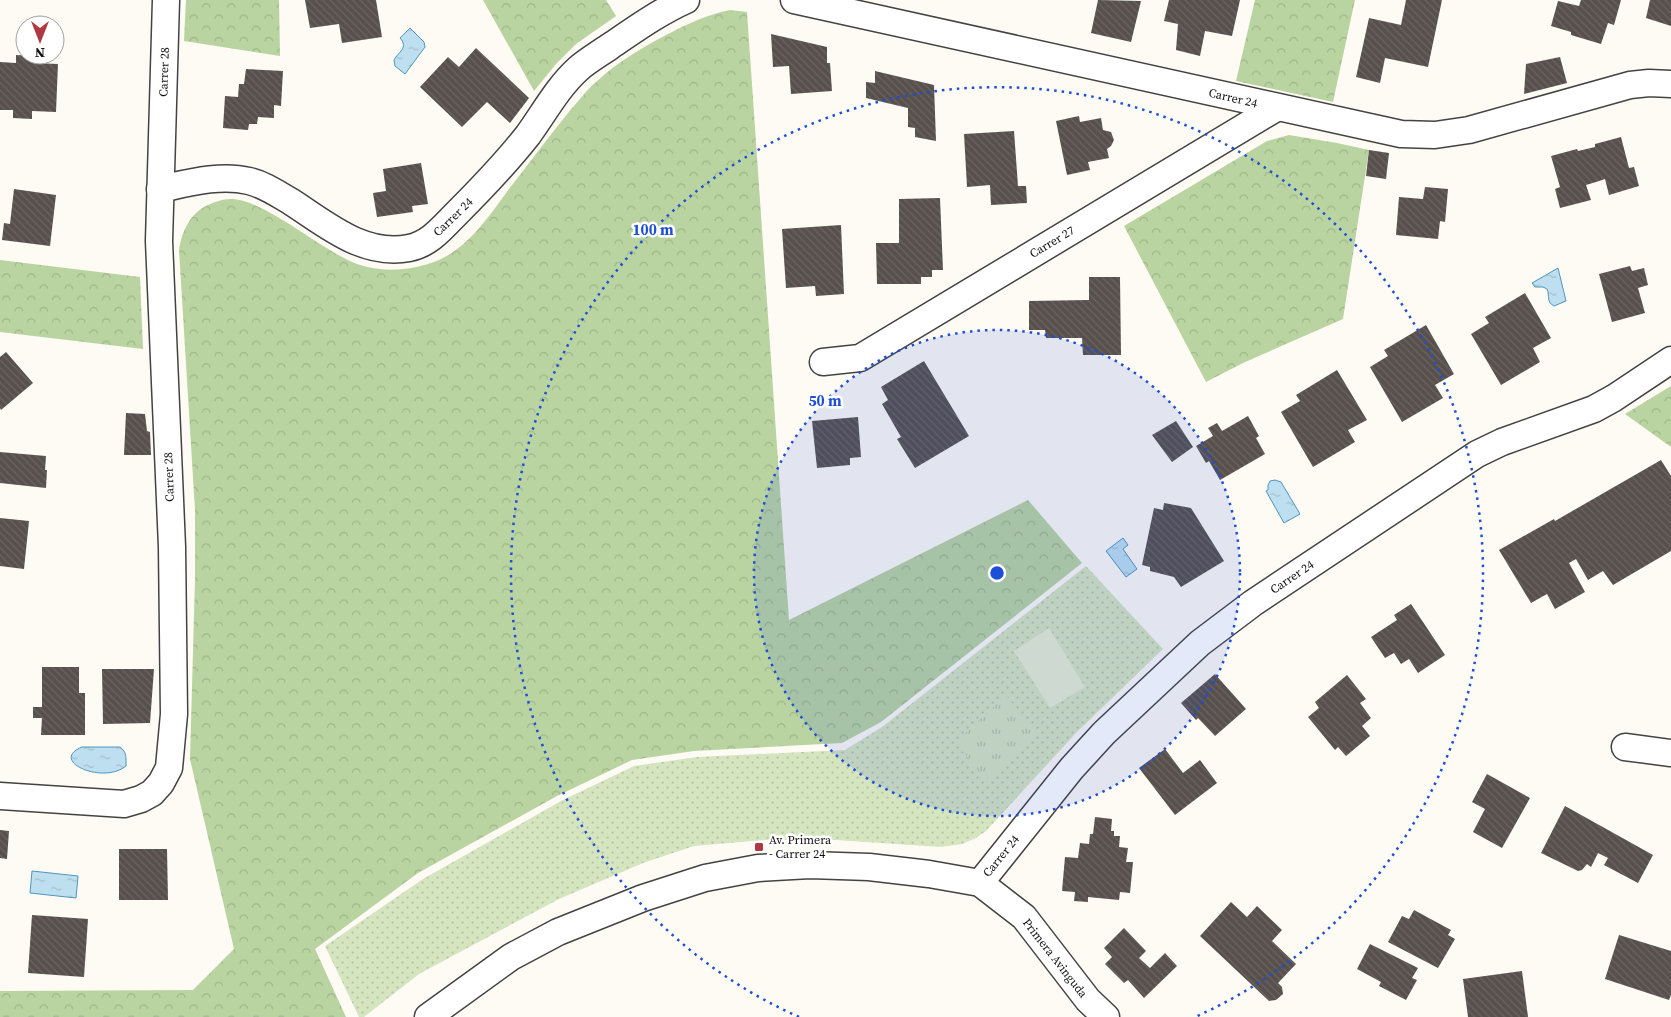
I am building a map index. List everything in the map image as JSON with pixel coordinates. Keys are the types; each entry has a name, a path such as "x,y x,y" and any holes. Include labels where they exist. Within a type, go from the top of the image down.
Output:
{"street":[{"name":"Carrer 28","path":"0,796 124,804 141,799 152,792 161,783 169,768 174,714 172,547 159,241 166,0"},
{"name":"Carrer 24","path":"160,189 212,179 248,180 268,187 360,244 378,249 394,250 410,248 424,243 435,235 489,180 528,134 563,86 578,69 651,18 686,0"},
{"name":"Carrer 24","path":"794,0 1276,108 1401,134 1435,135 1469,130 1630,85 1649,83 1671,84"},
{"name":"Carrer 27","path":"823,362 860,358 1276,108"},
{"name":"Carrer 24","path":"980,883 1072,768 1104,733 1200,643 1221,626 1477,454 1502,442 1594,409 1671,360"},
{"path":"1625,747 1671,753"},
{"path":"428,1017 511,957 558,932 643,898 705,878 758,868 810,865 869,866 980,883"},
{"name":"Primera Avinguda","path":"980,883 1024,917 1088,1000 1106,1017"}],"green space":[{"path":"186,0 279,0 280,56 184,41"},
{"path":"483,0 606,0 616,16 576,44 556,64 534,91"},
{"path":"1255,0 1355,0 1333,102 1236,81"},
{"path":"730,10 747,12 789,620 1028,500 1082,563 881,722 842,743 694,751 632,760 557,796 418,873 315,949 346,1017 0,1017 0,991 193,990 234,949 190,759 195,510 179,250 182,236 188,223 202,208 230,199 243,201 259,207 343,257 366,267 392,270 428,264 441,259 453,252 474,234 572,108 603,75 631,55 670,33 699,19"},
{"path":"1289,135 1369,150 1343,319 1243,363 1206,382 1124,226 1267,141"},
{"path":"0,260 140,277 143,349 0,332"},
{"path":"1671,386 1671,447 1625,414"},
{"path":"1086,566 1163,649 1076,733 986,831 976,838 962,844 941,847 836,840 763,840 694,846 643,863 559,899 419,974 364,1017 359,1017 325,946 423,879 561,801 634,766 697,757 845,750 882,727"},
{"path":"1049,628 1085,687 1050,708 1014,651"},
{"path":"1006,695 1037,734 985,781 956,742"}],"water":[{"path":"410,28 424,42 425,47 405,74 395,66 394,60 403,47 400,38"},
{"path":"1558,268 1566,301 1554,306 1549,301 1547,289 1535,287 1532,283"},
{"path":"1270,481 1281,482 1300,514 1284,523 1266,491"},
{"path":"1123,538 1128,545 1123,549 1137,569 1126,577 1106,551"},
{"path":"82,747 120,747 125,753 126,766 116,771 105,773 83,769 71,759 73,753"},
{"path":"32,871 78,876 76,898 30,893"}],"building":[{"path":"305,0 376,0 382,37 342,43 339,24 310,28"},
{"path":"1098,0 1141,1 1131,42 1091,33"},
{"path":"1169,0 1240,0 1232,36 1205,31 1200,56 1176,50 1178,24 1164,21"},
{"path":"1406,0 1442,0 1428,67 1385,58 1380,83 1356,77 1369,18 1401,25"},
{"path":"1581,0 1621,0 1614,25 1608,23 1601,44 1571,35 1571,32 1551,26 1558,1 1579,6"},
{"path":"1650,0 1671,0 1671,26 1646,18"},
{"path":"771,34 827,47 827,63 830,63 832,91 791,94 789,66 773,67"},
{"path":"476,48 529,98 510,123 487,102 462,127 420,87 448,57 459,67"},
{"path":"1560,57 1567,83 1524,94 1526,64"},
{"path":"0,62 15,63 15,65 58,65 56,112 32,111 32,119 13,118 13,110 0,110"},
{"path":"246,69 283,71 281,106 274,105 274,118 258,117 257,124 249,124 248,130 223,128 225,96 238,97 239,84 244,84"},
{"path":"875,71 934,85 936,141 915,137 915,128 908,127 908,108 866,98 866,82 875,83"},
{"path":"1079,116 1080,122 1101,118 1103,130 1111,132 1114,140 1107,149 1109,158 1088,162 1090,170 1067,175 1056,121"},
{"path":"1014,131 1018,186 1026,186 1027,203 991,205 990,185 967,187 964,134"},
{"path":"1621,137 1629,168 1634,167 1639,186 1609,195 1605,179 1586,185 1591,200 1560,208 1555,189 1560,187 1551,156 1577,149 1578,151 1595,147 1595,144"},
{"path":"1369,150 1389,153 1386,179 1366,176"},
{"path":"421,163 428,204 412,206 413,212 377,217 373,193 386,191 383,169"},
{"path":"1425,187 1448,189 1445,222 1440,221 1438,239 1396,235 1399,197 1423,199"},
{"path":"14,189 56,195 50,246 2,240 4,223 10,224"},
{"path":"940,198 943,270 932,270 932,277 921,277 921,284 877,284 876,243 899,243 899,199"},
{"path":"841,225 844,294 816,296 815,286 786,288 782,229"},
{"path":"1630,266 1632,271 1644,268 1648,285 1638,288 1645,313 1612,322 1599,274"},
{"path":"1089,277 1120,277 1121,355 1083,355 1082,338 1046,338 1045,330 1029,330 1029,301 1089,300"},
{"path":"1525,293 1551,338 1533,348 1540,362 1501,385 1471,334 1489,323 1485,317"},
{"path":"1426,325 1454,374 1435,385 1443,398 1402,422 1370,367 1388,356 1384,350"},
{"path":"6,352 33,383 1,410 0,357"},
{"path":"924,361 969,436 915,468 897,439 901,437 882,404 888,400 881,387"},
{"path":"1337,370 1367,420 1348,430 1355,442 1313,467 1281,412 1300,401 1296,395"},
{"path":"126,413 145,414 147,431 150,432 151,455 124,455"},
{"path":"1248,416 1259,436 1256,438 1265,454 1220,480 1209,461 1206,463 1196,446 1213,436 1208,428 1217,423 1222,431"},
{"path":"858,417 861,457 850,458 850,465 817,468 812,421"},
{"path":"1176,421 1193,447 1172,462 1152,435"},
{"path":"0,452 46,456 46,488 0,483"},
{"path":"1661,460 1671,476 1671,551 1613,585 1603,571 1588,580 1576,559 1569,563 1585,592 1555,609 1547,594 1531,603 1499,550 1554,519 1555,521"},
{"path":"1164,503 1191,508 1224,561 1181,587 1174,577 1150,571 1150,567 1142,565 1154,508 1163,510"},
{"path":"0,518 29,521 24,569 0,566"},
{"path":"1411,604 1445,655 1418,673 1409,659 1401,664 1394,653 1385,658 1371,637 1397,620 1394,615"},
{"path":"42,667 79,667 79,693 85,693 85,735 41,735 42,718 33,718 33,707 42,707"},
{"path":"102,669 154,669 150,723 103,724"},
{"path":"1215,674 1246,709 1215,736 1198,718 1196,720 1181,703"},
{"path":"1347,675 1366,699 1360,703 1371,718 1362,726 1370,736 1346,756 1338,747 1335,750 1308,717 1319,708 1315,702"},
{"path":"1165,749 1183,773 1200,760 1217,783 1175,815 1139,768"},
{"path":"1487,774 1530,798 1502,848 1473,832 1485,809 1472,802"},
{"path":"1565,806 1653,855 1638,883 1604,865 1608,858 1598,853 1591,867 1587,864 1582,870 1578,871 1541,853"},
{"path":"1095,817 1112,819 1111,831 1114,831 1114,836 1120,836 1119,847 1128,848 1126,862 1133,862 1130,893 1120,892 1119,900 1088,897 1088,902 1074,901 1075,892 1062,891 1065,857 1078,858 1080,843 1089,844 1090,834 1093,834"},
{"path":"0,830 9,831 7,859 0,858"},
{"path":"119,849 167,849 168,900 119,900"},
{"path":"1231,902 1247,917 1257,906 1282,930 1272,941 1296,964 1278,983 1282,987 1283,994 1276,1000 1269,1001 1200,936"},
{"path":"1414,910 1451,930 1448,935 1455,939 1438,968 1388,942 1402,916 1409,919"},
{"path":"32,915 88,919 84,977 28,973"},
{"path":"1124,928 1146,951 1139,958 1150,968 1165,953 1177,966 1144,998 1128,980 1124,983 1105,964 1112,957 1104,948"},
{"path":"1619,935 1671,951 1671,995 1669,1000 1605,979"},
{"path":"1370,944 1418,968 1412,978 1417,980 1406,1000 1379,986 1381,982 1357,969"},
{"path":"1522,971 1528,1017 1468,1017 1463,979"}],"place":[{"name":"Av. Primera - Carrer 24","path":"759,847"}]}
